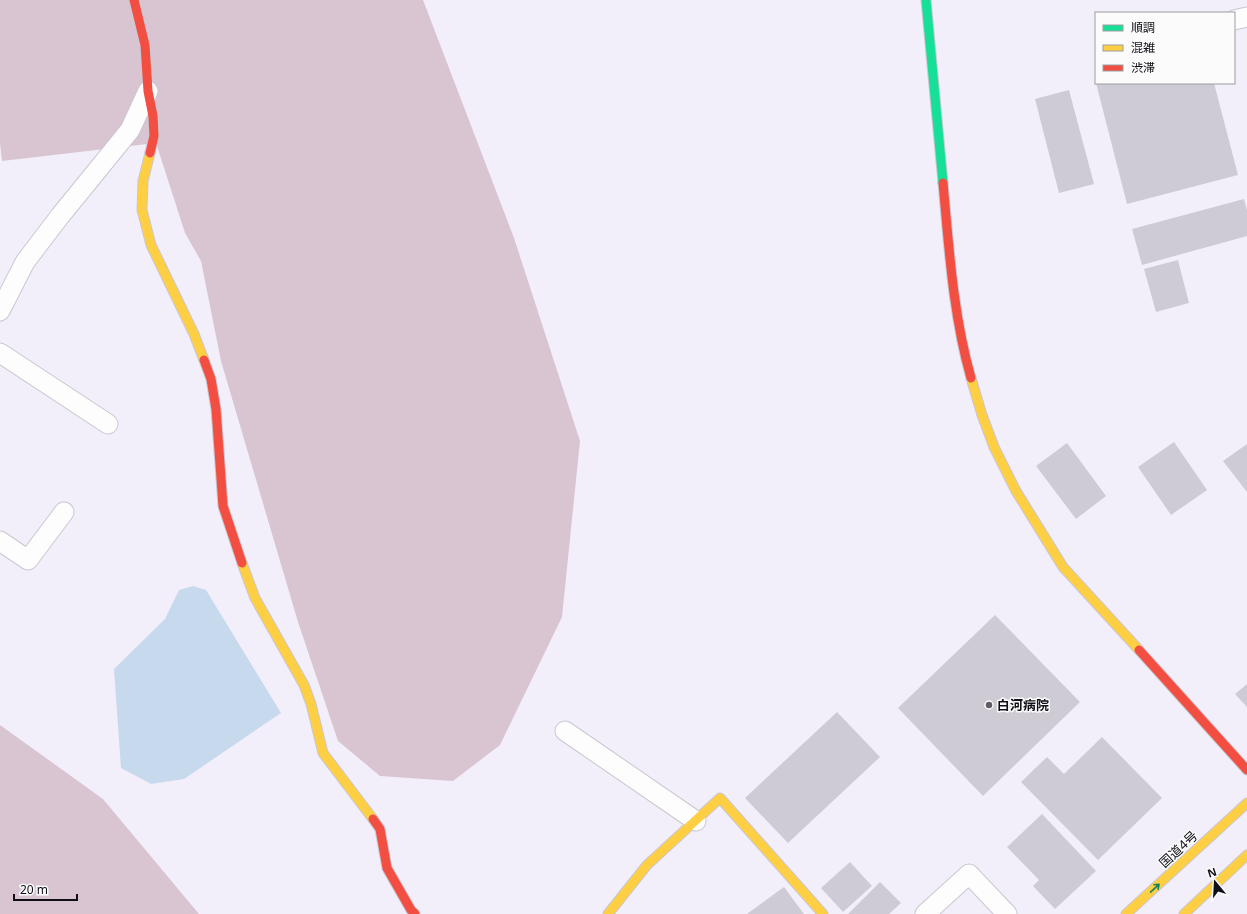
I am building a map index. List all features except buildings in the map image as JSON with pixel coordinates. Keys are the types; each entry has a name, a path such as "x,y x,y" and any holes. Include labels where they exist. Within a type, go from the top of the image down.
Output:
{"main road":[{"path":"134,0 145,45 148,91 153,116 154,136 143,181 142,210 151,245 194,334 211,379 216,409 223,506 231,532 255,598 304,686 311,704 323,753 380,829 387,868 411,910 416,914"},
{"path":"926,0 952,286 967,364 982,415 994,447 1016,491 1063,567 1247,770"},
{"path":"608,914 647,865 720,798 822,914"},
{"name":"国道4号","path":"1126,914 1247,803"},
{"path":"1184,914 1247,855"}],"street":[{"path":"1235,20 1247,17"},
{"path":"0,312 25,262 60,216 130,130 148,91"},
{"path":"0,353 108,424"},
{"path":"0,541 28,560 64,512"},
{"path":"565,731 696,821"},
{"path":"925,914 969,874 1007,914"}],"shaded area":[{"path":"0,0 423,0 514,238 580,441 562,617 500,745 453,781 380,776 338,741 298,622 221,361 201,261 185,233 156,143 2,161 0,143"},
{"path":"0,725 103,799 199,914 0,914"}],"water":[{"path":"193,586 206,590 281,713 184,779 151,784 121,768 114,669 165,619 179,590"}],"traffic: fast":[{"path":"926,0 943,183"}],"traffic: slow":[{"path":"150,153 143,181 142,210 151,245 194,334 204,360"},
{"path":"971,378 982,415 994,447 1016,491 1063,567 1139,650"},
{"path":"242,563 255,598 304,685 311,704 323,753 373,819"},
{"path":"608,914 647,865 720,798 823,914"},
{"path":"1126,914 1247,803"},
{"path":"1184,914 1247,855"}],"traffic: jam":[{"path":"134,0 145,45 148,91 153,116 154,136 150,153"},
{"path":"943,183 956,306 971,378"},
{"path":"204,360 211,379 216,409 223,506 242,563"},
{"path":"1139,650 1247,770"},
{"path":"373,819 380,829 387,868 411,910 415,914"}],"place":[{"name":"白河病院","path":"989,705"}]}
